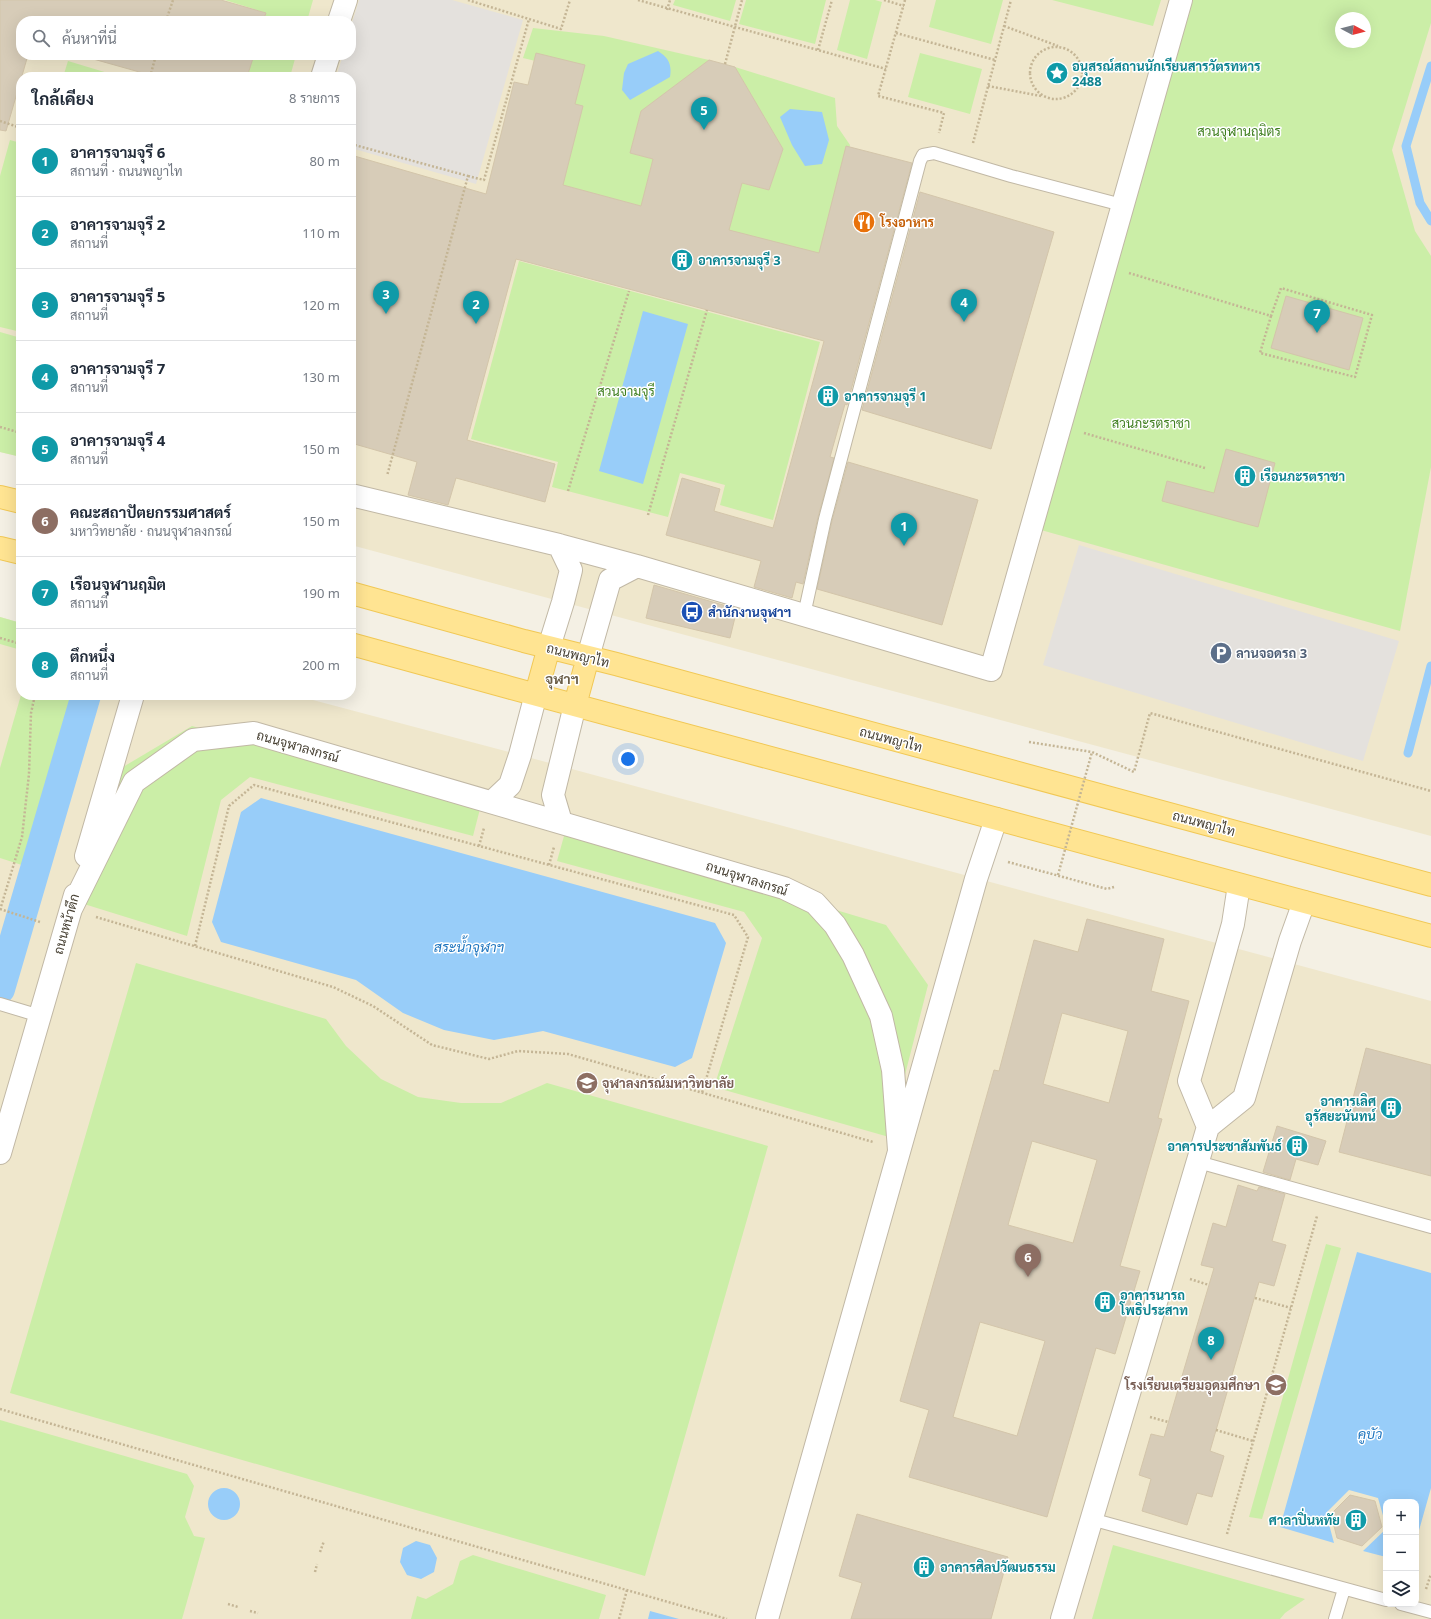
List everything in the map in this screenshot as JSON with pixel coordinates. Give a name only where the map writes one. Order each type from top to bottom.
[{"type":"main road","points":[[0,496],[16,501]]},
{"type":"main road","points":[[0,548],[16,552]]},
{"type":"main road","name":"ถนนพญาไท","points":[[356,594],[1431,885]]},
{"type":"main road","points":[[356,645],[1431,936]]},
{"type":"main road","points":[[536,694],[549,647]]},
{"type":"main road","points":[[575,705],[588,657]]},
{"type":"street","points":[[341,16],[346,0]]},
{"type":"street","points":[[356,496],[559,545],[637,566],[991,670],[1181,0]]},
{"type":"street","points":[[323,72],[327,60]]},
{"type":"street","points":[[549,647],[571,570],[559,545]]},
{"type":"street","points":[[588,657],[610,580],[637,566]]},
{"type":"street","points":[[492,802],[510,785],[536,694]]},
{"type":"street","name":"ถนนหน้าตึก","points":[[0,1153],[131,700]]},
{"type":"street","points":[[561,822],[553,795],[575,705]]},
{"type":"street","name":"ถนนจุฬาลงกรณ์","points":[[71,909],[134,782],[193,740],[254,733],[561,822],[784,888],[815,903],[835,925],[854,955],[881,1016],[894,1070],[899,1150]]},
{"type":"street","points":[[767,1619],[978,873],[996,819]]},
{"type":"street","points":[[1208,1127],[1189,1081],[1233,924],[1238,884]]},
{"type":"street","points":[[1062,1619],[1208,1127],[1244,1098],[1290,941],[1304,902]]},
{"type":"lane","points":[[804,615],[825,519],[923,155],[934,154],[1122,205]]},
{"type":"lane","points":[[4,1005],[40,1016]]},
{"type":"lane","points":[[1198,1162],[1323,1196],[1431,1228]]},
{"type":"lane","points":[[1091,1519],[1383,1599]]},
{"type":"lane","points":[[1335,1619],[1344,1589]]},
{"type":"lane","points":[[1412,1607],[1431,1612]]},
{"type":"path","points":[[167,16],[172,0]]},
{"type":"path","points":[[468,0],[561,29],[570,0]]},
{"type":"path","points":[[638,0],[886,69]]},
{"type":"path","points":[[667,9],[670,0]]},
{"type":"path","points":[[725,64],[742,0]]},
{"type":"path","points":[[818,50],[832,0]]},
{"type":"path","points":[[884,0],[904,6]]},
{"type":"path","points":[[905,0],[878,96],[944,113],[934,154]]},
{"type":"path","points":[[967,164],[1011,0]]},
{"type":"path","points":[[356,145],[484,180],[529,19]]},
{"type":"path","points":[[988,86],[1051,100],[1060,100],[1069,97],[1076,91],[1080,83],[1082,74],[1081,66],[1078,58],[1071,52],[1004,26]]},
{"type":"path","points":[[896,32],[995,60]]},
{"type":"path","points":[[1043,97],[1036,92],[1031,80],[1030,68],[1033,60],[1039,53],[1046,49],[1054,47],[1062,48]]},
{"type":"path","points":[[151,72],[155,60]]},
{"type":"path","points":[[0,121],[16,126]]},
{"type":"path","points":[[387,476],[468,176]]},
{"type":"path","points":[[1106,266],[1271,316]]},
{"type":"path","points":[[1281,288],[1372,315],[1355,377],[1260,353],[1271,316],[1281,288]]},
{"type":"path","points":[[568,491],[629,291]]},
{"type":"path","points":[[648,515],[707,310]]},
{"type":"path","points":[[0,427],[16,432]]},
{"type":"path","points":[[1060,427],[1205,468]]},
{"type":"path","points":[[0,638],[16,643]]},
{"type":"path","points":[[33,920],[0,909],[22,837],[29,774],[31,713],[34,700]]},
{"type":"path","points":[[1029,742],[1092,752],[1134,772],[1150,713],[1431,790]]},
{"type":"path","points":[[1058,875],[1092,752]]},
{"type":"path","points":[[195,946],[229,806],[254,784],[734,915],[748,937],[702,1093]]},
{"type":"path","points":[[1005,856],[1008,862],[1107,889],[1114,887]]},
{"type":"path","points":[[71,909],[333,988],[373,1006],[432,1045],[489,1059],[518,1051],[568,1054],[899,1150]]},
{"type":"path","points":[[1221,1555],[1323,1196]]},
{"type":"path","points":[[1254,1298],[1291,1308]]},
{"type":"path","points":[[0,1409],[727,1619]]},
{"type":"path","points":[[1216,1430],[1253,1442]]},
{"type":"path","points":[[320,1552],[324,1541]]},
{"type":"path","points":[[315,1572],[317,1564]]},
{"type":"path","points":[[619,1619],[627,1590]]},
{"type":"path","points":[[228,1604],[238,1607]]},
{"type":"path","points":[[250,1611],[258,1613]]},
{"type":"shaded area","points":[[0,0],[1431,0],[1431,836],[356,546],[356,72],[16,72],[16,456],[0,452]]},
{"type":"shaded area","points":[[359,0],[452,0],[523,20],[476,184],[356,149],[356,72],[338,72],[341,60],[356,60],[356,16],[354,16]]},
{"type":"shaded area","name":"ลานจอดรถ 3","points":[[1079,545],[1399,641],[1363,761],[1043,665]]},
{"type":"shaded area","name":"จุฬาลงกรณ์มหาวิทยาลัย","points":[[0,617],[16,622],[16,700],[313,700],[1431,1001],[1431,1619],[0,1619]]},
{"type":"green space","points":[[225,0],[313,0],[308,16],[265,16],[266,13]]},
{"type":"green space","points":[[675,0],[736,0],[730,21],[673,5]]},
{"type":"green space","points":[[746,0],[826,0],[815,44],[739,24]]},
{"type":"green space","points":[[850,0],[875,0],[882,2],[867,59],[837,50]]},
{"type":"green space","points":[[936,0],[1003,0],[991,44],[929,27]]},
{"type":"green space","points":[[1052,0],[1161,0],[1153,26]]},
{"type":"green space","points":[[1193,0],[1431,0],[1431,23],[1392,150],[1415,231],[1431,256],[1431,467],[1400,631],[1041,530]]},
{"type":"green space","points":[[533,28],[604,36],[709,60],[641,111],[630,153],[653,159],[641,206],[551,182],[573,70],[523,58]]},
{"type":"green space","points":[[920,53],[982,69],[970,114],[908,97]]},
{"type":"green space","points":[[252,60],[295,60],[291,72],[249,72]]},
{"type":"green space","points":[[68,61],[104,72],[65,72]]},
{"type":"green space","points":[[735,67],[835,98],[837,126],[850,145],[821,262],[725,234],[742,183],[769,190],[783,149]]},
{"type":"green space","points":[[10,140],[16,142],[16,331],[0,327],[0,176]]},
{"type":"green space","name":"สวนจามจุรี","points":[[519,261],[820,342],[773,520],[720,505],[725,485],[680,473],[668,517],[552,487],[558,462],[471,439]]},
{"type":"green space","points":[[0,332],[16,337],[16,456],[0,452]]},
{"type":"green space","points":[[0,617],[16,622],[16,649],[0,644]]},
{"type":"green space","points":[[20,700],[79,700],[28,867],[0,858],[0,768]]},
{"type":"green space","points":[[192,726],[481,805],[473,836],[250,777],[221,800],[187,936],[84,904],[123,767]]},
{"type":"green space","points":[[566,829],[886,925],[928,985],[889,1137],[714,1087],[762,938],[744,912],[557,861]]},
{"type":"green space","points":[[136,963],[326,1019],[346,1046],[381,1079],[418,1097],[461,1103],[501,1103],[547,1083],[768,1146],[645,1576],[10,1393]]},
{"type":"green space","points":[[1326,1244],[1341,1248],[1262,1519],[1249,1517]]},
{"type":"green space","points":[[0,1420],[187,1474],[194,1486],[185,1517],[194,1536],[205,1538],[182,1619],[0,1619]]},
{"type":"green space","points":[[1113,1545],[1305,1599],[1285,1613],[1280,1619],[1092,1619]]},
{"type":"green space","points":[[473,1555],[606,1595],[599,1619],[411,1619],[417,1596],[426,1599],[453,1584],[460,1561]]},
{"type":"water","points":[[658,51],[665,56],[669,62],[671,69],[670,77],[630,100],[622,90],[624,73],[628,64]]},
{"type":"water","points":[[790,109],[822,112],[829,140],[822,164],[805,166],[792,145],[780,117]]},
{"type":"water","points":[[643,311],[688,324],[643,484],[599,471]]},
{"type":"water","name":"สระน้ำจุฬาฯ","points":[[261,798],[715,923],[726,943],[692,1058],[675,1067],[543,1031],[494,1040],[444,1030],[403,1013],[356,980],[221,942],[212,922],[241,812]]},
{"type":"water","name":"คูบัว","points":[[1357,1252],[1431,1273],[1431,1488],[1419,1530],[1419,1499],[1383,1499],[1383,1516],[1378,1498],[1349,1490],[1326,1513],[1334,1543],[1280,1527]]},
{"type":"water","points":[[221,1488],[227,1488],[237,1495],[240,1504],[239,1510],[233,1517],[227,1520],[221,1520],[211,1513],[208,1507],[208,1501],[215,1491]]},
{"type":"water","points":[[1383,1532],[1383,1556],[1363,1551]]},
{"type":"water","points":[[416,1541],[430,1545],[437,1558],[434,1572],[421,1579],[407,1575],[400,1562],[403,1548]]},
{"type":"water","points":[[650,1611],[679,1619],[648,1619]]},
{"type":"building","points":[[0,0],[221,0],[266,13],[265,16],[16,16],[16,60],[27,60],[23,72],[16,72],[16,96],[6,131],[0,130]]},
{"type":"building","points":[[536,53],[585,65],[575,104],[583,106],[563,185],[641,206],[653,159],[630,153],[641,111],[709,60],[735,67],[783,149],[769,190],[742,183],[729,230],[819,253],[846,146],[912,163],[847,405],[845,404],[830,457],[834,458],[818,517],[803,584],[796,582],[792,598],[754,587],[761,561],[666,535],[682,478],[720,489],[714,511],[773,528],[824,341],[516,259],[467,440],[555,464],[545,502],[456,478],[448,505],[408,495],[417,462],[356,444],[356,156],[486,194],[514,82],[528,85]]},
{"type":"building","points":[[97,60],[252,60],[249,72],[139,72]]},
{"type":"building","points":[[920,192],[1054,232],[991,449],[862,410]]},
{"type":"building","points":[[1286,296],[1363,318],[1349,370],[1271,348]]},
{"type":"building","name":"เรือนภะรตราชา","points":[[1226,449],[1275,463],[1258,527],[1162,501],[1167,481],[1214,493]]},
{"type":"building","points":[[848,462],[978,500],[942,625],[817,589],[832,521]]},
{"type":"building","points":[[654,585],[737,609],[730,638],[646,618]]},
{"type":"building","points":[[1087,919],[1164,939],[1151,991],[1189,1001],[1158,1118],[1162,1119],[1120,1266],[1140,1271],[1115,1354],[1096,1348],[1047,1517],[909,1477],[929,1410],[900,1401],[994,1070],[999,1071],[1034,940],[1078,952]],"holes":[[[1062,1013],[1128,1031],[1109,1103],[1043,1084]],[[1032,1141],[1097,1160],[1073,1243],[1008,1225]],[[980,1322],[1045,1341],[1017,1436],[953,1417]]]},
{"type":"building","name":"อาคารเลิศ อุรัสยะนันทน์","points":[[1366,1048],[1431,1065],[1431,1176],[1339,1152]]},
{"type":"building","name":"อาคารประชาสัมพันธ์","points":[[1277,1126],[1326,1141],[1318,1165],[1296,1159],[1290,1180],[1263,1172]]},
{"type":"building","points":[[1238,1185],[1257,1191],[1259,1187],[1285,1194],[1272,1241],[1286,1245],[1274,1286],[1259,1282],[1210,1451],[1224,1456],[1212,1497],[1197,1493],[1187,1525],[1142,1511],[1151,1479],[1139,1475],[1151,1434],[1164,1437],[1214,1268],[1201,1265],[1213,1223],[1226,1227]]},
{"type":"building","name":"ศาลาปิ่นหทัย","points":[[1350,1495],[1375,1501],[1382,1527],[1362,1546],[1337,1538],[1331,1514]]},
{"type":"building","name":"อาคารศิลปวัฒนธรรม","points":[[857,1514],[1008,1557],[991,1619],[851,1619],[862,1583],[839,1576]]},
{"type":"waterway","points":[[1431,66],[1406,146],[1420,203],[1431,221]]},
{"type":"waterway","points":[[1408,753],[1431,666]]},
{"type":"waterway","points":[[0,989],[85,700]]},
{"type":"place","name":"อนุสรณ์สถานนักเรียนสารวัตรทหาร 2488","points":[[1057,73]]},
{"type":"place","name":"อาคารจามจุรี 4","points":[[704,130]]},
{"type":"place","name":"โรงอาหาร","points":[[864,222]]},
{"type":"place","name":"อาคารจามจุรี 3","points":[[682,260]]},
{"type":"place","name":"อาคารจามจุรี 5","points":[[386,314]]},
{"type":"place","name":"อาคารจามจุรี 7","points":[[964,322]]},
{"type":"place","name":"อาคารจามจุรี 2","points":[[476,324]]},
{"type":"place","name":"เรือนจุฬานฤมิต","points":[[1317,333]]},
{"type":"place","name":"อาคารจามจุรี 1","points":[[828,396]]},
{"type":"place","name":"เรือนภะรตราชา","points":[[1245,476]]},
{"type":"place","name":"อาคารจามจุรี 6","points":[[904,546]]},
{"type":"place","name":"สำนักงานจุฬาฯ","points":[[692,612]]},
{"type":"place","name":"ลานจอดรถ 3","points":[[1221,653]]},
{"type":"place","name":"จุฬาลงกรณ์มหาวิทยาลัย","points":[[587,1083]]},
{"type":"place","name":"อาคารเลิศ อุรัสยะนันทน์","points":[[1391,1108]]},
{"type":"place","name":"อาคารประชาสัมพันธ์","points":[[1297,1146]]},
{"type":"place","name":"คณะสถาปัตยกรรมศาสตร์","points":[[1028,1277]]},
{"type":"place","name":"อาคารนารถ โพธิประสาท","points":[[1105,1302]]},
{"type":"place","name":"ตึกหนึ่ง","points":[[1211,1360]]},
{"type":"place","name":"โรงเรียนเตรียมอุดมศึกษา","points":[[1276,1385]]},
{"type":"place","name":"ศาลาปิ่นหทัย","points":[[1356,1520]]},
{"type":"place","name":"อาคารศิลปวัฒนธรรม","points":[[924,1567]]},
{"type":"district","name":"จุฬาฯ","points":[[562,678]]},
{"type":"park label","name":"สวนจุฬานฤมิตร","points":[[1239,131]]},
{"type":"park label","name":"สวนภะรตราชา","points":[[1151,423]]}]
